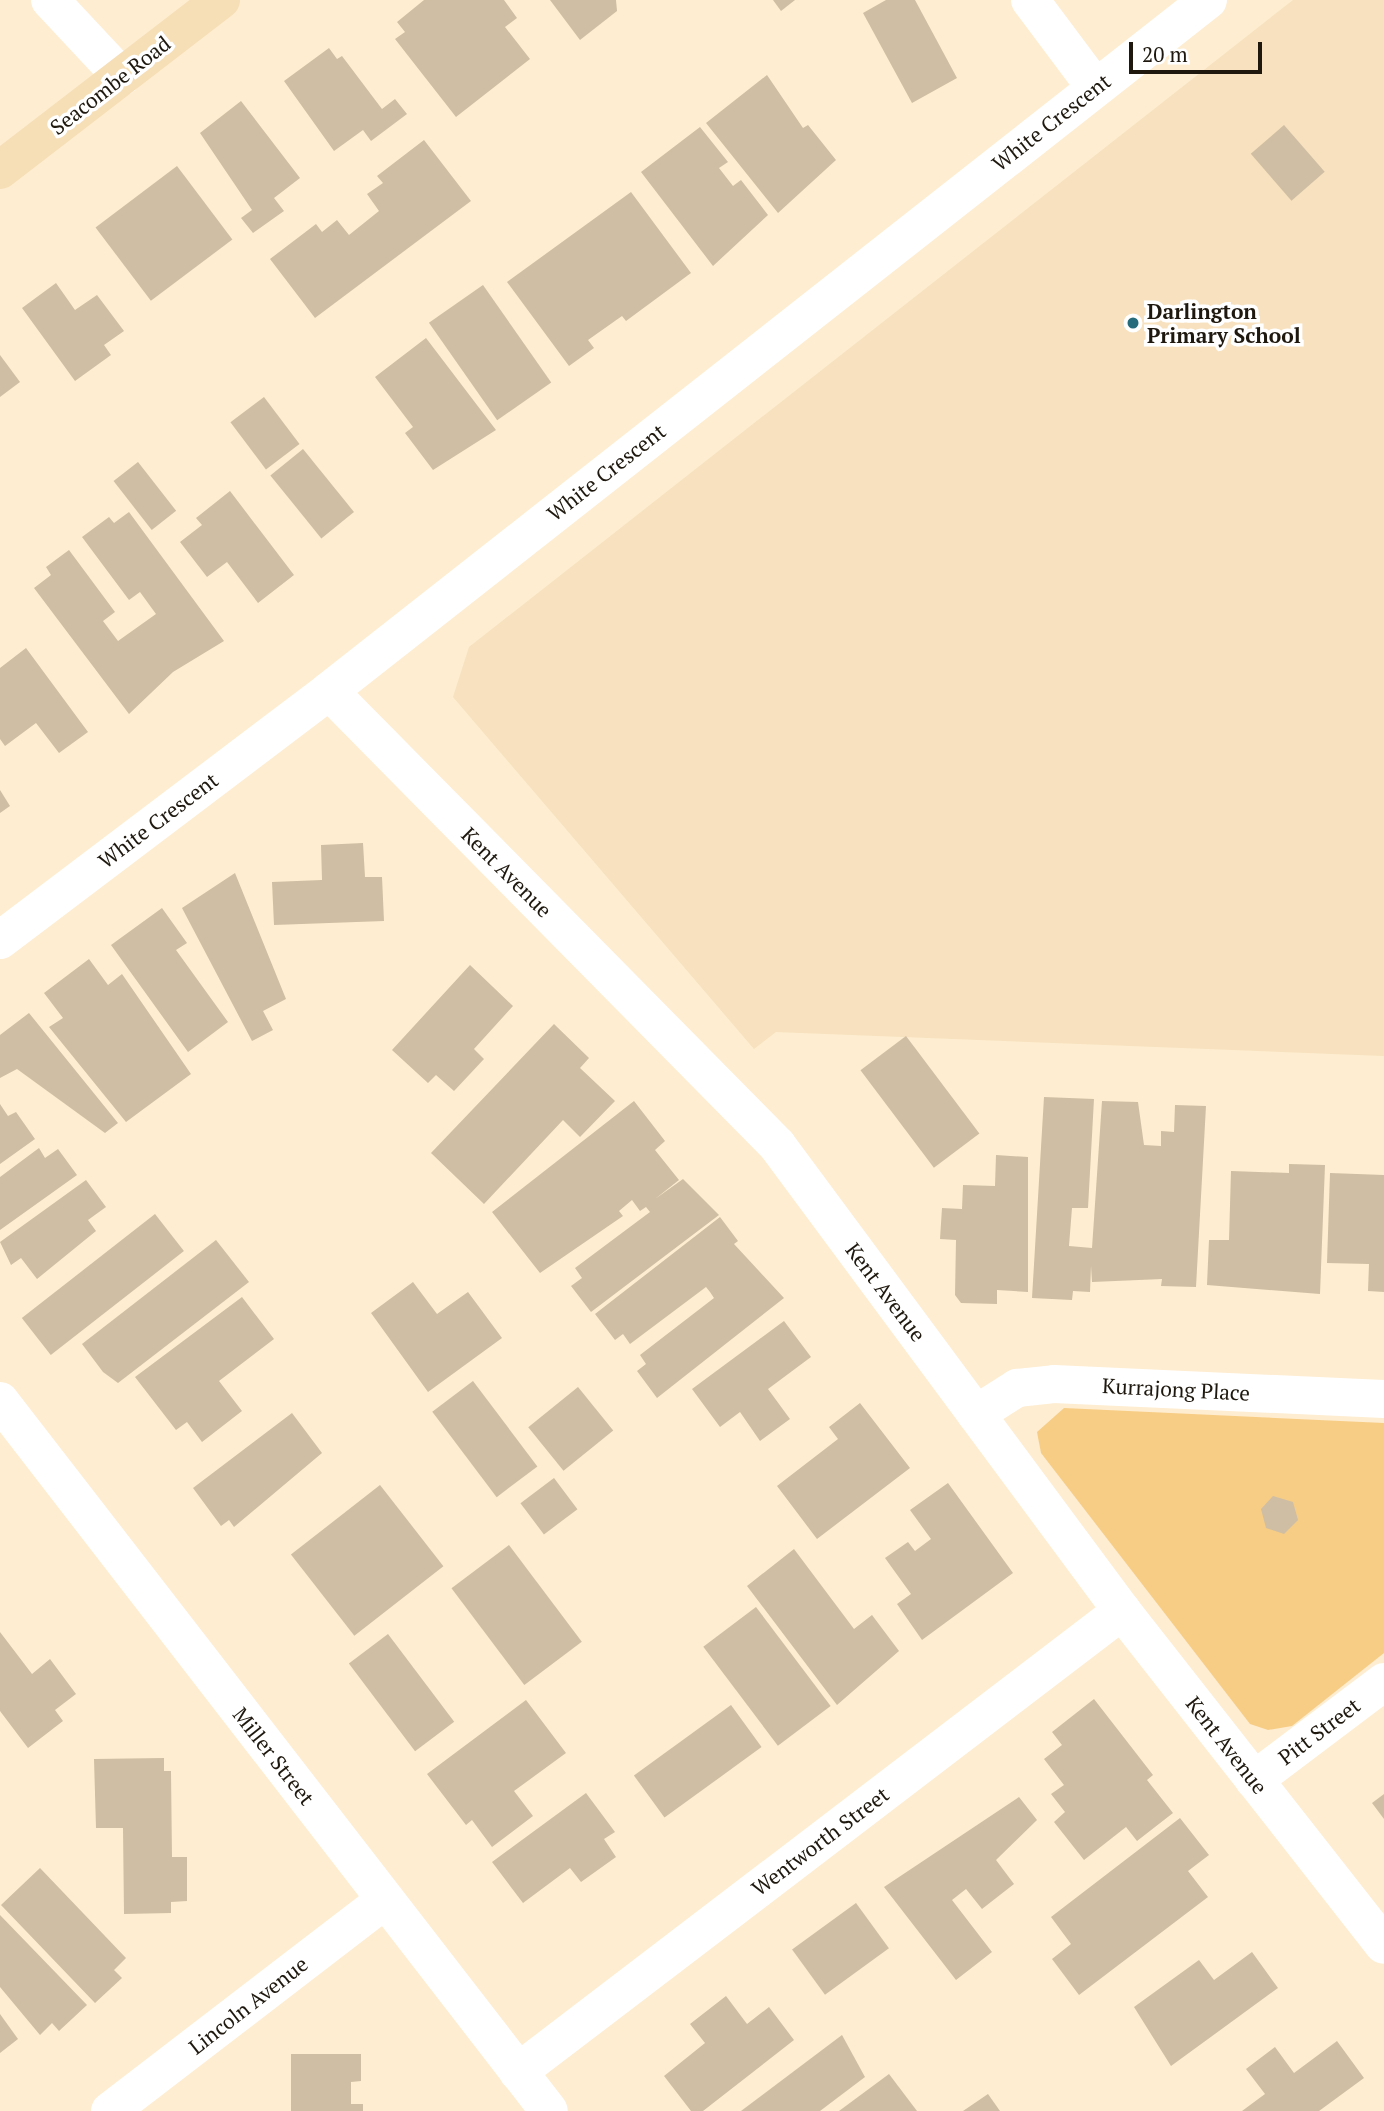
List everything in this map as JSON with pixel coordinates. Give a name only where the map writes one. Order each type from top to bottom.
[{"type":"main road","name":"Seacombe Road","points":[[0,170],[221,0]]},
{"type":"street","points":[[50,0],[122,76]]},
{"type":"street","points":[[1030,0],[1095,87]]},
{"type":"street","name":"White Crescent","points":[[0,940],[329,691],[1208,0]]},
{"type":"street","name":"Kent Avenue","points":[[329,691],[777,1145],[1122,1611],[1384,1945]]},
{"type":"street","name":"Kurrajong Place","points":[[976,1414],[1017,1388],[1054,1384],[1384,1399]]},
{"type":"street","name":"Miller Street","points":[[0,1401],[549,2111]]},
{"type":"street","name":"Wentworth Street","points":[[519,2072],[1122,1611]]},
{"type":"street","name":"Pitt Street","points":[[1254,1780],[1384,1682]]},
{"type":"street","name":"Lincoln Avenue","points":[[110,2111],[386,1899]]},
{"type":"shaded area","name":"Darlington Primary School","points":[[1293,0],[1384,0],[1384,1056],[776,1032],[754,1049],[453,697],[469,647]]},
{"type":"shaded area","points":[[1064,1408],[1384,1423],[1384,1653],[1292,1726],[1268,1730],[1250,1724],[1041,1453],[1037,1432]]},
{"type":"building","points":[[424,0],[504,0],[517,18],[505,27],[530,59],[456,117],[395,39],[405,32],[397,22]]},
{"type":"building","points":[[550,0],[616,0],[617,11],[580,40]]},
{"type":"building","points":[[773,0],[795,0],[781,11]]},
{"type":"building","points":[[886,0],[915,0],[957,78],[912,103],[863,13]]},
{"type":"building","points":[[329,48],[337,59],[342,56],[382,109],[395,99],[407,114],[371,141],[363,130],[334,151],[284,81]]},
{"type":"building","points":[[767,75],[803,128],[808,125],[836,160],[778,213],[706,123]]},
{"type":"building","points":[[241,101],[300,178],[274,198],[284,211],[253,233],[241,218],[252,210],[200,133]]},
{"type":"building","points":[[1284,125],[1325,172],[1291,201],[1251,154]]},
{"type":"building","points":[[700,127],[728,162],[719,168],[733,186],[741,180],[768,215],[713,266],[641,172]]},
{"type":"building","points":[[424,140],[471,201],[315,318],[270,259],[316,224],[322,232],[337,220],[349,235],[379,211],[367,194],[383,183],[377,176]]},
{"type":"building","points":[[177,166],[232,239],[151,301],[96,227]]},
{"type":"building","points":[[631,192],[691,273],[626,321],[622,316],[588,340],[594,348],[569,366],[507,282]]},
{"type":"building","points":[[56,283],[75,310],[97,295],[124,331],[104,345],[111,355],[75,381],[22,308]]},
{"type":"building","points":[[483,285],[551,382],[497,420],[429,323]]},
{"type":"building","points":[[426,338],[496,430],[433,470],[405,433],[413,427],[375,377]]},
{"type":"building","points":[[0,355],[20,382],[0,397]]},
{"type":"building","points":[[264,397],[300,444],[266,469],[230,422]]},
{"type":"building","points":[[303,449],[354,512],[321,538],[270,475]]},
{"type":"building","points":[[138,462],[176,511],[152,530],[114,481]]},
{"type":"building","points":[[230,491],[294,575],[258,603],[227,562],[207,577],[180,542],[202,525],[196,518]]},
{"type":"building","points":[[129,512],[224,641],[173,672],[129,714],[34,588],[51,575],[46,567],[69,550],[115,612],[103,621],[118,641],[156,614],[140,592],[129,600],[82,537],[109,517],[114,523]]},
{"type":"building","points":[[26,648],[88,732],[59,753],[36,723],[5,746],[0,739],[0,668]]},
{"type":"building","points":[[0,790],[10,806],[0,813]]},
{"type":"building","points":[[363,843],[365,877],[382,877],[384,921],[274,925],[272,882],[322,880],[321,845]]},
{"type":"building","points":[[235,873],[286,999],[263,1011],[273,1030],[252,1041],[182,908]]},
{"type":"building","points":[[162,908],[187,943],[176,950],[228,1022],[188,1052],[111,945]]},
{"type":"building","points":[[89,959],[108,985],[122,974],[191,1074],[126,1122],[49,1027],[63,1018],[44,993]]},
{"type":"building","points":[[470,965],[513,1006],[474,1049],[484,1059],[454,1091],[436,1075],[428,1083],[392,1050]]},
{"type":"building","points":[[29,1013],[118,1123],[105,1133],[17,1069],[0,1078],[0,1035]]},
{"type":"building","points":[[554,1024],[589,1058],[580,1068],[615,1101],[580,1137],[563,1120],[484,1204],[431,1153]]},
{"type":"building","points":[[906,1036],[979,1133],[934,1168],[860,1070]]},
{"type":"building","points":[[1044,1097],[1094,1099],[1088,1208],[1072,1208],[1069,1246],[1092,1248],[1102,1101],[1138,1102],[1144,1145],[1161,1146],[1161,1131],[1174,1132],[1175,1105],[1206,1106],[1196,1287],[1161,1286],[1162,1279],[1092,1282],[1091,1266],[1090,1292],[1073,1291],[1072,1300],[1032,1298]]},
{"type":"building","points":[[634,1101],[665,1141],[655,1150],[679,1180],[655,1199],[683,1179],[719,1215],[591,1312],[571,1286],[582,1278],[575,1268],[650,1212],[646,1207],[640,1211],[632,1200],[619,1211],[623,1216],[540,1273],[492,1212]]},
{"type":"building","points":[[0,1104],[8,1116],[16,1112],[35,1139],[0,1164]]},
{"type":"building","points":[[39,1148],[45,1158],[58,1149],[77,1175],[0,1230],[0,1177]]},
{"type":"building","points":[[996,1155],[1028,1157],[1028,1292],[997,1290],[997,1304],[961,1303],[955,1295],[956,1240],[940,1239],[942,1208],[962,1209],[963,1185],[995,1186]]},
{"type":"building","points":[[1289,1164],[1325,1165],[1320,1294],[1207,1285],[1209,1240],[1229,1240],[1231,1171],[1289,1173]]},
{"type":"building","points":[[1330,1173],[1384,1175],[1384,1292],[1368,1291],[1369,1264],[1327,1263]]},
{"type":"building","points":[[86,1180],[106,1207],[88,1220],[96,1231],[37,1279],[21,1258],[11,1265],[0,1242]]},
{"type":"building","points":[[155,1214],[184,1251],[51,1355],[22,1318]]},
{"type":"building","points":[[720,1217],[738,1241],[734,1244],[784,1298],[657,1398],[637,1371],[646,1364],[640,1355],[714,1298],[710,1292],[706,1287],[630,1344],[623,1334],[615,1340],[595,1314]]},
{"type":"building","points":[[216,1240],[249,1282],[118,1383],[103,1372],[82,1344]]},
{"type":"building","points":[[413,1282],[437,1314],[468,1292],[502,1338],[428,1392],[371,1313]]},
{"type":"building","points":[[242,1297],[274,1339],[219,1381],[242,1411],[202,1442],[187,1422],[176,1430],[135,1377]]},
{"type":"building","points":[[784,1321],[811,1357],[768,1389],[790,1419],[760,1441],[740,1412],[720,1427],[692,1389]]},
{"type":"building","points":[[473,1381],[537,1466],[497,1497],[432,1412]]},
{"type":"building","points":[[578,1387],[613,1431],[564,1471],[528,1427]]},
{"type":"building","points":[[860,1403],[910,1468],[817,1539],[777,1486],[838,1439],[829,1427]]},
{"type":"building","points":[[292,1413],[322,1453],[234,1527],[229,1520],[221,1526],[193,1488]]},
{"type":"building","points":[[554,1478],[577,1509],[544,1534],[520,1503]]},
{"type":"building","points":[[948,1483],[1013,1573],[922,1640],[897,1604],[911,1594],[885,1558],[908,1542],[915,1551],[931,1539],[910,1510]]},
{"type":"building","points":[[380,1485],[443,1566],[354,1636],[291,1555]]},
{"type":"building","points":[[1273,1496],[1293,1502],[1298,1520],[1284,1534],[1266,1528],[1261,1509]]},
{"type":"building","points":[[509,1545],[582,1642],[524,1685],[451,1588]]},
{"type":"building","points":[[794,1549],[854,1629],[872,1615],[899,1651],[837,1705],[747,1586]]},
{"type":"building","points":[[756,1607],[831,1706],[778,1746],[703,1647]]},
{"type":"building","points":[[0,1632],[32,1674],[50,1659],[76,1694],[55,1710],[63,1721],[28,1748],[0,1711]]},
{"type":"building","points":[[388,1634],[454,1722],[415,1751],[349,1663]]},
{"type":"building","points":[[1094,1699],[1153,1775],[1147,1780],[1173,1813],[1137,1841],[1126,1827],[1084,1860],[1054,1822],[1065,1812],[1051,1794],[1064,1785],[1044,1759],[1062,1745],[1052,1732]]},
{"type":"building","points":[[526,1700],[566,1753],[514,1791],[533,1816],[492,1847],[472,1820],[466,1825],[427,1774]]},
{"type":"building","points":[[731,1705],[762,1747],[664,1818],[634,1776]]},
{"type":"building","points":[[164,1758],[164,1771],[171,1771],[172,1857],[187,1857],[187,1901],[171,1902],[171,1913],[124,1914],[123,1828],[96,1828],[94,1759]]},
{"type":"building","points":[[586,1793],[615,1832],[604,1839],[616,1857],[581,1882],[570,1868],[523,1903],[492,1862]]},
{"type":"building","points":[[1384,1794],[1384,1819],[1372,1803]]},
{"type":"building","points":[[1019,1797],[1037,1820],[996,1860],[1014,1884],[982,1909],[966,1889],[952,1900],[992,1952],[956,1980],[884,1887]]},
{"type":"building","points":[[1180,1818],[1209,1855],[1188,1871],[1208,1897],[1079,1995],[1052,1959],[1071,1944],[1051,1917]]},
{"type":"building","points":[[40,1868],[126,1958],[114,1970],[122,1978],[95,2003],[1,1905]]},
{"type":"building","points":[[856,1903],[889,1948],[825,1995],[792,1949]]},
{"type":"building","points":[[0,1915],[87,2005],[59,2031],[52,2023],[40,2035],[0,1987]]},
{"type":"building","points":[[1252,1952],[1278,1988],[1171,2066],[1134,2007],[1199,1960],[1214,1980]]},
{"type":"building","points":[[726,1996],[747,2024],[769,2007],[794,2040],[703,2111],[691,2111],[664,2076],[705,2043],[690,2024]]},
{"type":"building","points":[[0,2014],[18,2039],[0,2053]]},
{"type":"building","points":[[842,2035],[865,2077],[820,2111],[741,2111]]},
{"type":"building","points":[[1337,2041],[1364,2078],[1319,2111],[1242,2111],[1265,2094],[1246,2069],[1275,2047],[1294,2073]]},
{"type":"building","points":[[291,2054],[361,2054],[361,2081],[351,2082],[351,2104],[363,2104],[363,2111],[291,2111]]},
{"type":"building","points":[[889,2074],[917,2111],[839,2111]]},
{"type":"building","points":[[988,2094],[1000,2111],[963,2111]]},
{"type":"place","name":"Darlington Primary School","points":[[1133,323]]}]
